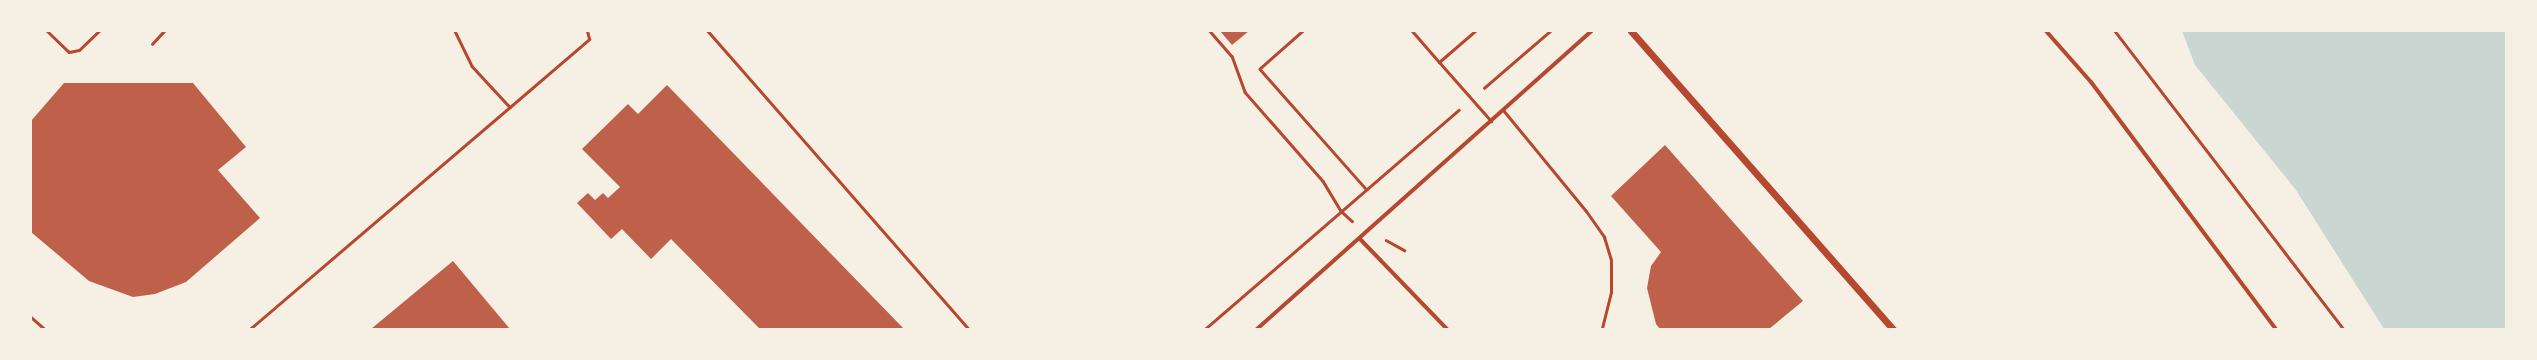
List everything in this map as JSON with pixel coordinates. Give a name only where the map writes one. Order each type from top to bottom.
[{"type":"street","points":[[1257,329],[1360,239],[1591,31]]},
{"type":"street","points":[[1631,31],[1893,329]]},
{"type":"street","points":[[2046,31],[2092,82],[2276,329]]},
{"type":"street","points":[[1360,239],[1447,329]]},
{"type":"lane","points":[[48,31],[69,52],[79,50],[99,31]]},
{"type":"lane","points":[[1412,31],[1491,120]]},
{"type":"lane","points":[[1439,62],[1475,31]]},
{"type":"lane","points":[[1503,110],[1586,211],[1604,237],[1611,260],[1611,292],[1602,329]]},
{"type":"path","points":[[152,44],[164,31]]},
{"type":"path","points":[[455,31],[472,66],[510,106]]},
{"type":"path","points":[[250,329],[589,38],[587,31]]},
{"type":"path","points":[[708,31],[969,329]]},
{"type":"path","points":[[1210,31],[1232,56],[1246,92],[1323,181],[1341,211],[1349,220],[1404,250]]},
{"type":"path","points":[[1303,31],[1260,69],[1366,189]]},
{"type":"path","points":[[1205,329],[1550,31]]},
{"type":"path","points":[[2115,31],[2344,329]]},
{"type":"path","points":[[31,317],[45,329]]},
{"type":"shaded area","points":[[2182,31],[2506,31],[2506,329],[2384,329],[2296,190],[2195,65]]},
{"type":"building","points":[[1220,31],[1249,31],[1232,45]]},
{"type":"building","points":[[64,83],[193,83],[246,147],[218,170],[260,218],[186,282],[155,294],[133,297],[89,281],[31,232],[31,121]]},
{"type":"building","points":[[667,85],[904,329],[760,329],[671,239],[651,259],[622,229],[611,239],[577,203],[588,193],[595,200],[603,193],[608,198],[620,187],[582,149],[628,104],[638,114]]},
{"type":"building","points":[[1665,145],[1803,301],[1769,329],[1660,329],[1656,324],[1647,288],[1651,266],[1661,252],[1611,196]]},
{"type":"building","points":[[453,261],[510,329],[371,329]]}]
